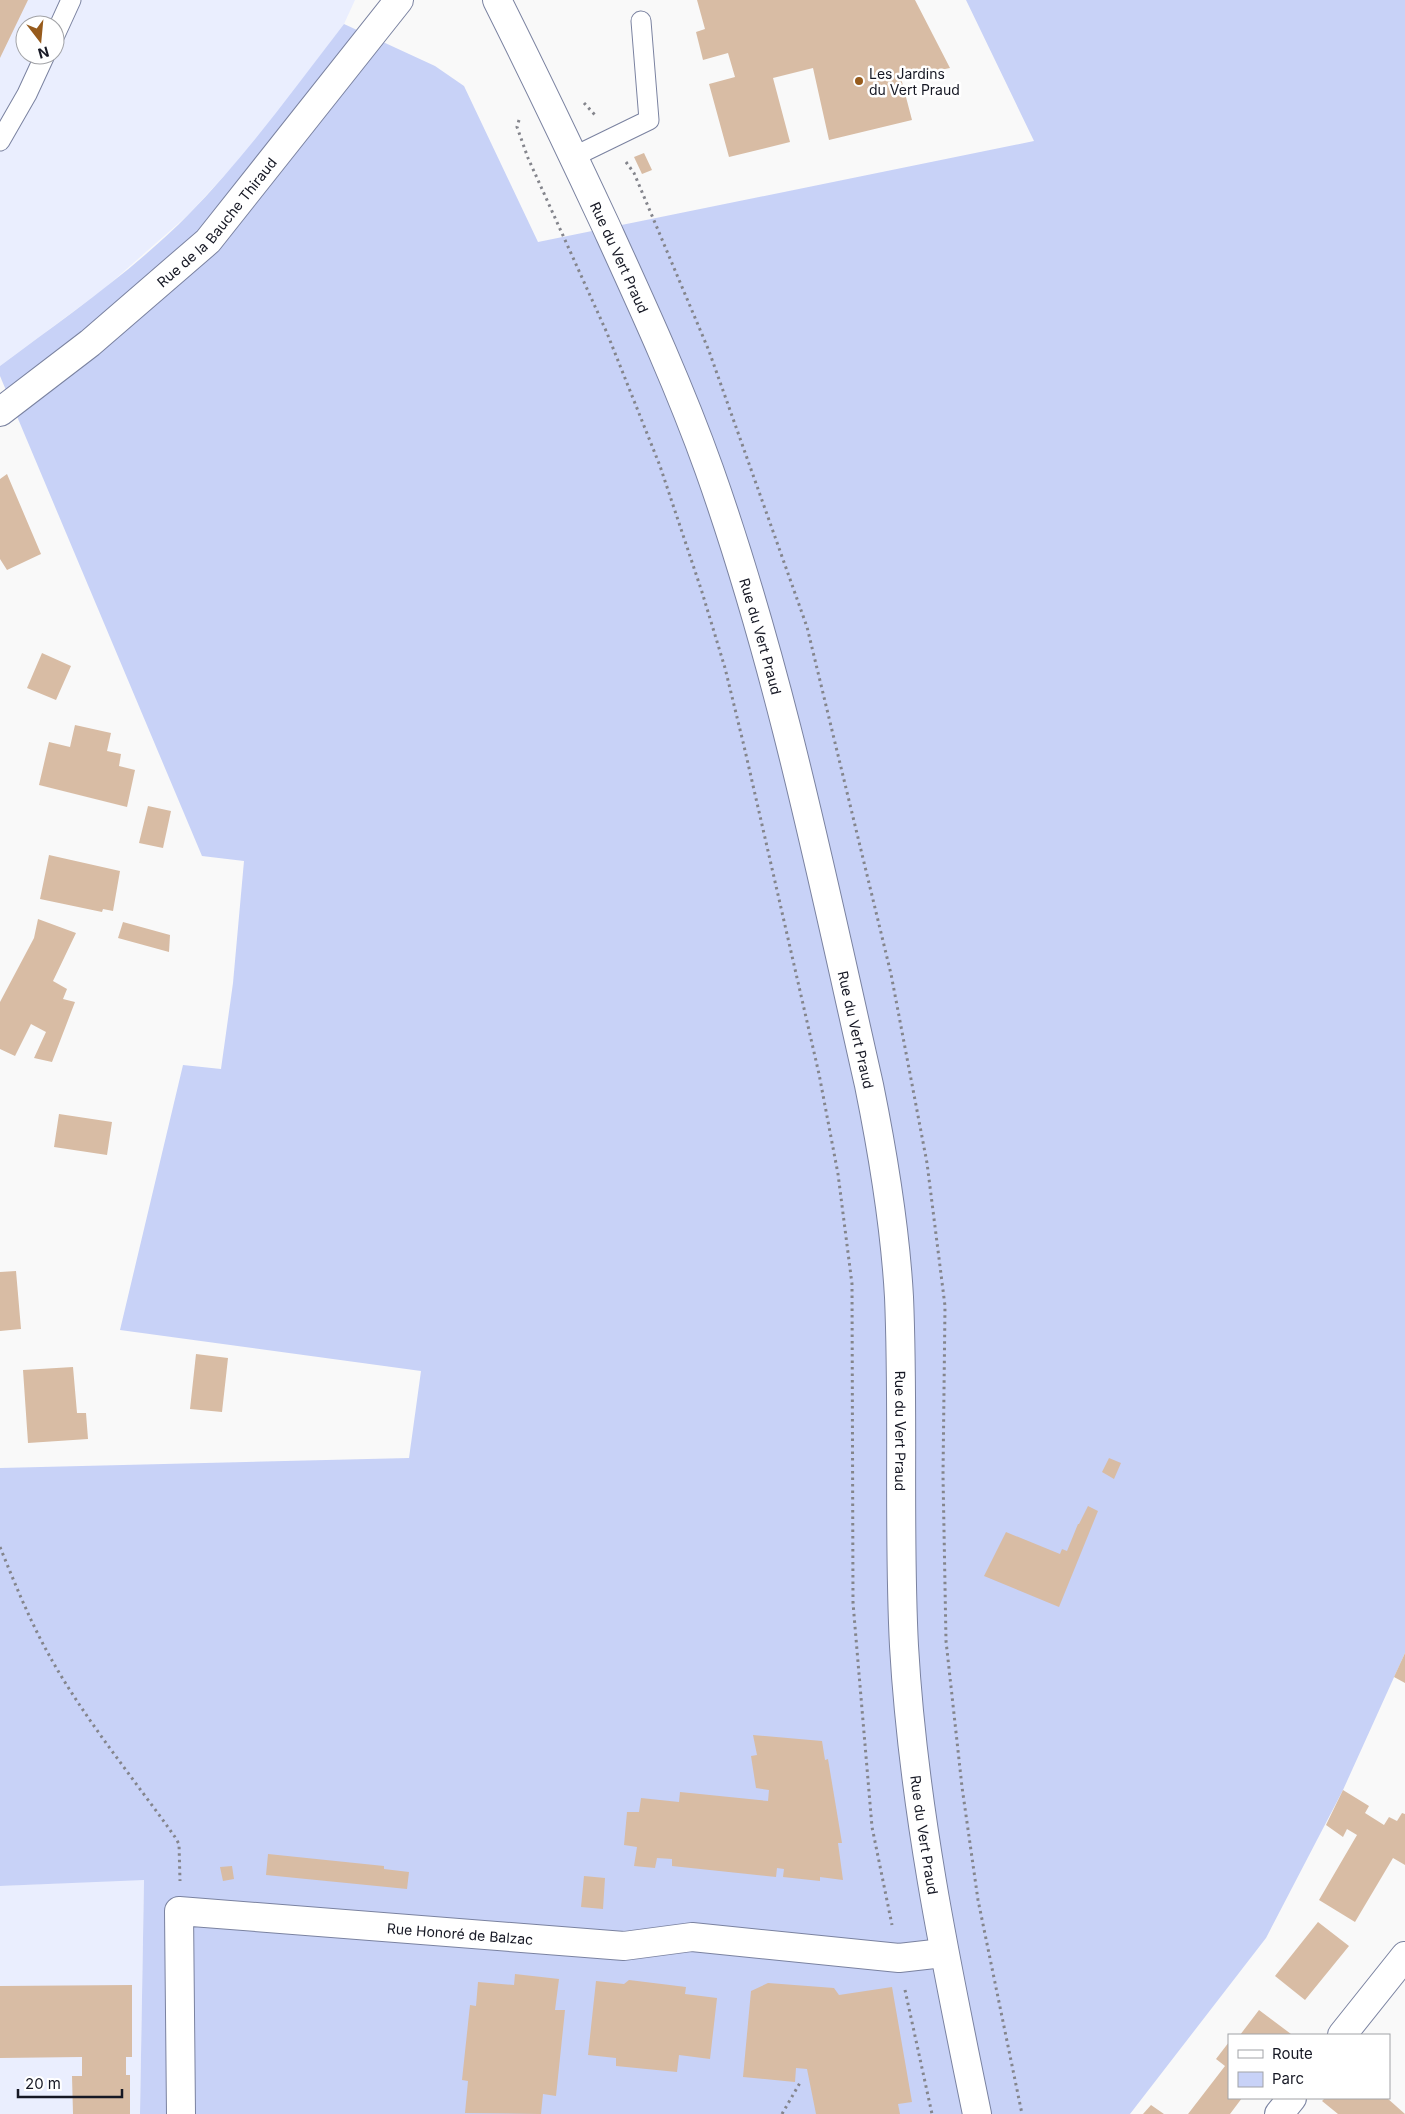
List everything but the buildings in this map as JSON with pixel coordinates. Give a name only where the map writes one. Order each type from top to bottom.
[{"type":"street","name":"Rue de la Bauche Thiraud","points":[[0,412],[90,343],[208,241],[399,0]]},
{"type":"street","name":"Rue du Vert Praud","points":[[497,0],[638,295],[689,412],[754,606],[805,804],[869,1085],[881,1146],[898,1294],[904,1645],[913,1757],[943,1953],[977,2114]]},
{"type":"street","name":"Rue Honoré de Balzac","points":[[179,1911],[624,1946],[692,1937],[898,1958],[943,1953]]},
{"type":"street","points":[[179,1911],[181,2114]]},
{"type":"street","points":[[1343,2034],[1405,1956]]},
{"type":"street","points":[[1279,2114],[1291,2099]]},
{"type":"lane","points":[[64,15],[71,0]]},
{"type":"lane","points":[[573,157],[649,120],[641,21]]},
{"type":"lane","points":[[0,141],[27,94],[40,65]]},
{"type":"path","points":[[519,118],[517,127],[528,158],[634,398],[660,466],[702,592],[744,746],[821,1083],[838,1174],[852,1284],[853,1603],[872,1827],[932,2114]]},
{"type":"path","points":[[0,1548],[19,1595],[50,1656],[89,1716],[179,1844],[179,1911]]},
{"type":"path","points":[[782,2114],[801,2081]]},
{"type":"shaded area","points":[[0,0],[355,0],[344,24],[256,141],[188,215],[105,288],[0,366]]},
{"type":"shaded area","points":[[144,1879],[140,2114],[0,2114],[0,1886]]},
{"type":"green space","points":[[966,0],[1405,0],[1405,1653],[1343,1790],[1266,1938],[1130,2114],[140,2114],[144,1880],[0,1886],[0,1468],[409,1458],[421,1371],[120,1330],[183,1065],[221,1069],[233,983],[244,861],[202,856],[0,376],[0,366],[121,275],[189,214],[250,146],[344,24],[435,66],[464,86],[538,242],[1034,141]]},
{"type":"place","name":"Les Jardins du Vert Praud","points":[[859,81]]}]
